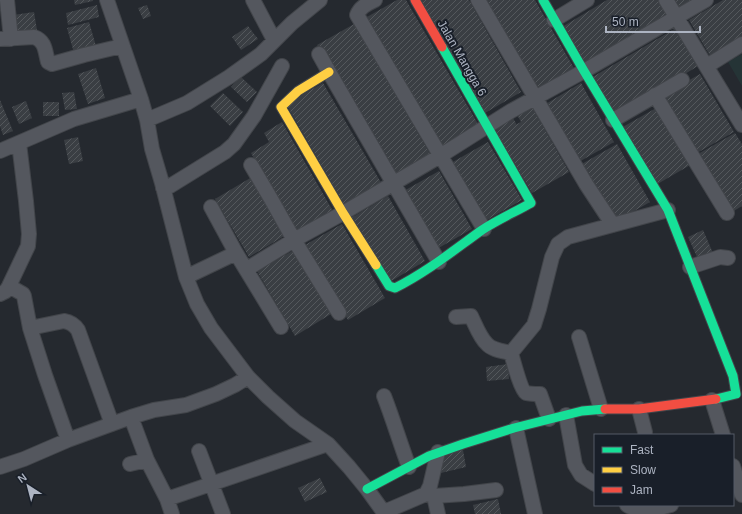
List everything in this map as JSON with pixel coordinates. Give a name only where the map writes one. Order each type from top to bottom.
[{"type":"street","points":[[7,0],[5,39],[34,37],[39,39],[43,43],[48,62],[52,64],[122,46]]},
{"type":"street","points":[[107,0],[147,120],[152,149],[186,277],[197,304],[212,328],[248,377],[295,421],[328,444],[367,489],[384,513],[430,495],[464,494],[496,490]]},
{"type":"street","points":[[253,0],[274,40]]},
{"type":"street","points":[[147,120],[187,103],[229,77],[261,54],[292,23],[320,0]]},
{"type":"street","points":[[329,72],[298,91],[281,107],[343,213],[386,282],[389,286],[395,288],[439,262],[484,229],[357,15],[359,10],[375,0]]},
{"type":"street","name":"Jalan Mangga 6","points":[[415,0],[531,203],[484,229]]},
{"type":"street","points":[[478,0],[586,184],[613,225]]},
{"type":"street","points":[[367,489],[438,452],[468,441],[549,419],[582,411],[601,409],[639,409],[712,400],[739,393],[668,210],[613,120],[543,0]]},
{"type":"street","points":[[554,20],[587,0]]},
{"type":"street","points":[[666,0],[742,125]]},
{"type":"street","points":[[247,269],[294,240],[440,156],[511,111],[584,71],[706,0]]},
{"type":"street","points":[[707,66],[742,44]]},
{"type":"street","points":[[319,54],[439,262]]},
{"type":"street","points":[[163,188],[170,186],[214,160],[234,144],[254,116],[282,66]]},
{"type":"street","points":[[613,120],[682,80]]},
{"type":"street","points":[[655,95],[727,213]]},
{"type":"street","points":[[0,151],[74,119],[141,99]]},
{"type":"street","points":[[19,143],[26,201],[28,246],[5,290],[23,294],[24,296],[30,328],[68,440]]},
{"type":"street","points":[[251,165],[294,240],[339,312]]},
{"type":"street","points":[[211,207],[236,253],[281,326]]},
{"type":"street","points":[[511,353],[534,325],[552,257],[558,244],[568,237],[668,210]]},
{"type":"street","points":[[186,277],[236,253]]},
{"type":"street","points":[[690,267],[720,257],[728,258]]},
{"type":"street","points":[[456,317],[471,316],[483,340],[487,344],[494,348],[511,353]]},
{"type":"street","points":[[30,328],[64,321],[75,325],[112,424]]},
{"type":"street","points":[[579,337],[601,409]]},
{"type":"street","points":[[511,353],[519,379],[525,392],[540,394],[549,419]]},
{"type":"street","points":[[0,467],[131,417],[154,410],[186,405],[216,394],[248,377]]},
{"type":"street","points":[[384,396],[410,467]]},
{"type":"street","points":[[712,400],[723,434]]},
{"type":"street","points":[[639,409],[645,432]]},
{"type":"street","points":[[566,415],[575,466],[581,475],[594,483]]},
{"type":"street","points":[[131,417],[147,460],[167,499],[172,514]]},
{"type":"street","points":[[516,428],[535,514]]},
{"type":"street","points":[[167,499],[328,444]]},
{"type":"street","points":[[200,451],[223,514]]},
{"type":"street","points":[[438,452],[430,486],[430,495],[438,514]]},
{"type":"street","points":[[130,464],[147,460]]},
{"type":"street","points":[[737,469],[742,495]]},
{"type":"street","points":[[628,509],[649,511],[667,506]]},
{"type":"shaded area","points":[[742,54],[742,86],[728,62]]},
{"type":"building","points":[[74,0],[93,0],[93,1],[75,5]]},
{"type":"building","points":[[397,0],[406,0],[481,129],[444,150],[367,17]]},
{"type":"building","points":[[419,0],[469,0],[521,92],[485,113]]},
{"type":"building","points":[[485,0],[535,0],[575,70],[538,91]]},
{"type":"building","points":[[607,0],[660,0],[669,14],[585,65],[562,27]]},
{"type":"building","points":[[675,0],[692,0],[680,8]]},
{"type":"building","points":[[723,0],[742,0],[742,40],[712,59],[689,20]]},
{"type":"building","points":[[97,5],[99,17],[68,25],[66,13]]},
{"type":"building","points":[[147,5],[151,16],[143,19],[138,8]]},
{"type":"building","points":[[34,12],[37,30],[15,32],[13,15]]},
{"type":"building","points":[[89,22],[96,46],[74,53],[67,28]]},
{"type":"building","points":[[354,24],[432,157],[395,179],[317,45]]},
{"type":"building","points":[[248,26],[258,39],[241,50],[232,37]]},
{"type":"building","points":[[676,28],[698,66],[614,117],[591,78]]},
{"type":"building","points":[[96,68],[105,98],[88,104],[78,74]]},
{"type":"building","points":[[700,74],[734,132],[697,153],[663,95]]},
{"type":"building","points":[[241,77],[257,92],[247,102],[231,87]]},
{"type":"building","points":[[323,83],[383,186],[346,208],[286,104]]},
{"type":"building","points":[[581,83],[614,142],[577,163],[544,105]]},
{"type":"building","points":[[74,92],[77,109],[65,110],[62,93]]},
{"type":"building","points":[[223,93],[243,112],[230,126],[210,106]]},
{"type":"building","points":[[0,100],[13,131],[3,135],[0,126]]},
{"type":"building","points":[[533,100],[539,111],[536,114],[569,172],[532,193],[491,124],[510,113],[517,125],[521,122],[515,111]]},
{"type":"building","points":[[26,101],[32,118],[19,124],[12,107]]},
{"type":"building","points":[[43,102],[59,102],[59,116],[43,116]]},
{"type":"building","points":[[658,107],[692,164],[654,186],[621,128]]},
{"type":"building","points":[[282,122],[334,213],[297,234],[251,153],[269,142],[264,133]]},
{"type":"building","points":[[735,133],[742,144],[742,206],[732,212],[698,154]]},
{"type":"building","points":[[78,137],[83,161],[69,164],[64,140]]},
{"type":"building","points":[[488,142],[522,200],[485,221],[451,163]]},
{"type":"building","points":[[617,144],[650,202],[613,223],[580,165]]},
{"type":"building","points":[[439,171],[472,229],[435,250],[402,192]]},
{"type":"building","points":[[252,177],[286,235],[249,257],[215,199]]},
{"type":"building","points":[[388,196],[425,261],[388,283],[351,218]]},
{"type":"building","points":[[342,224],[385,298],[348,320],[305,245]]},
{"type":"building","points":[[703,230],[713,253],[698,259],[688,237]]},
{"type":"building","points":[[294,250],[331,314],[295,336],[257,271]]},
{"type":"building","points":[[508,364],[509,379],[487,381],[486,367]]},
{"type":"building","points":[[463,450],[466,467],[441,473],[437,456]]},
{"type":"building","points":[[320,478],[327,492],[305,502],[298,488]]},
{"type":"building","points":[[498,499],[501,514],[475,514],[473,505]]},
{"type":"traffic: fast","points":[[543,0],[668,210],[733,376],[736,394],[716,399]]},
{"type":"traffic: fast","points":[[376,265],[389,286],[395,288],[429,268],[488,226],[531,203],[442,47]]},
{"type":"traffic: fast","points":[[367,489],[429,456],[463,444],[514,428],[582,411],[605,409]]},
{"type":"traffic: slow","points":[[329,72],[298,91],[281,107],[343,213],[376,265]]},
{"type":"traffic: jam","points":[[415,0],[442,47]]},
{"type":"traffic: jam","points":[[605,409],[639,409],[716,399]]}]
